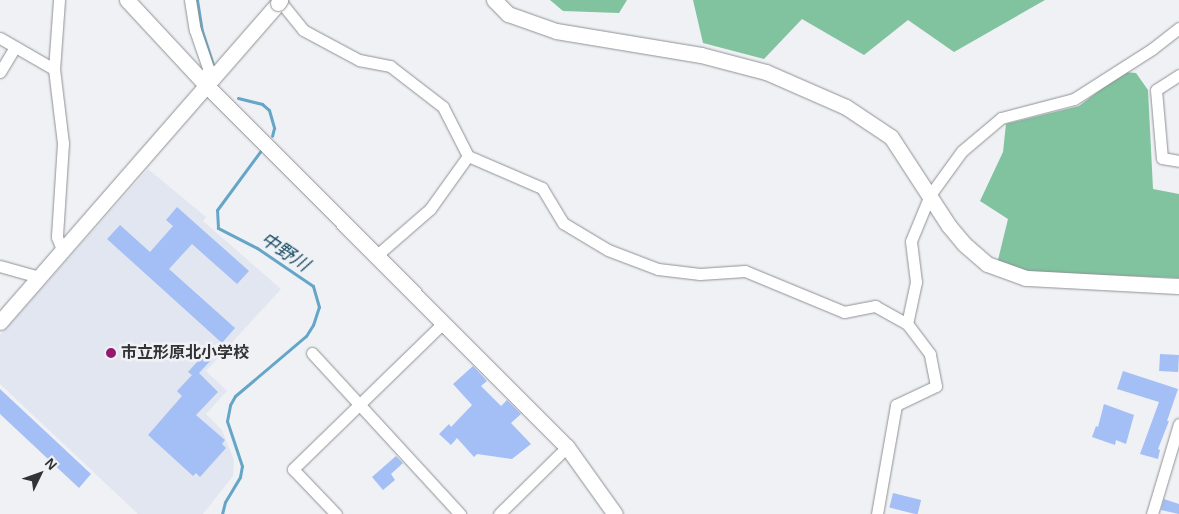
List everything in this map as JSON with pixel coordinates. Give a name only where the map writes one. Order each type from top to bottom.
[{"type":"street","points":[[59,0],[54,68],[63,143],[57,236],[63,252]]},
{"type":"street","points":[[127,0],[207,86],[567,447],[615,514]]},
{"type":"street","points":[[191,0],[195,30],[208,68],[207,86]]},
{"type":"street","points":[[494,0],[508,14],[556,31],[701,55],[766,72],[846,107],[891,137],[964,244],[987,264],[1026,278],[1179,286]]},
{"type":"street","points":[[0,322],[63,252],[279,1],[303,30],[359,60],[390,66],[443,108],[468,156],[542,188],[564,223],[608,250],[658,269],[700,274],[745,271],[844,312],[875,306],[907,324],[930,354],[936,386],[896,405],[877,514]]},
{"type":"street","points":[[907,324],[916,282],[911,241],[930,195],[962,151],[1001,118],[1074,100],[1152,49],[1179,28]]},
{"type":"street","points":[[0,38],[54,68]]},
{"type":"street","points":[[0,72],[15,47]]},
{"type":"street","points":[[1179,75],[1156,90],[1162,158],[1179,161]]},
{"type":"street","points":[[377,255],[430,209],[468,156]]},
{"type":"street","points":[[0,266],[39,277]]},
{"type":"street","points":[[336,514],[293,469],[444,322]]},
{"type":"street","points":[[312,353],[460,514]]},
{"type":"street","points":[[1152,514],[1179,424]]},
{"type":"street","points":[[499,514],[567,447]]},
{"type":"shaded area","name":"市立形原北小学校","points":[[148,169],[206,217],[203,221],[281,289],[206,371],[227,391],[206,414],[222,430],[234,460],[233,476],[203,514],[138,514],[0,384],[0,335]]},
{"type":"green space","points":[[550,0],[627,0],[619,13],[563,11]]},
{"type":"green space","points":[[693,0],[1045,0],[954,52],[908,20],[864,55],[802,19],[764,59],[703,43]]},
{"type":"green space","points":[[1124,72],[1136,73],[1148,90],[1153,189],[1179,194],[1179,278],[1026,272],[998,260],[1008,219],[980,201],[1003,152],[1006,124],[1079,106]]},
{"type":"building","points":[[177,207],[249,271],[237,284],[192,244],[169,269],[235,328],[222,343],[107,239],[120,225],[150,252],[173,226],[166,220]]},
{"type":"building","points":[[206,352],[213,358],[199,373],[218,392],[196,415],[225,440],[222,444],[226,448],[200,477],[196,473],[193,476],[148,435],[182,396],[177,391],[192,375],[188,372]]},
{"type":"building","points":[[1160,354],[1179,355],[1178,372],[1159,371]]},
{"type":"building","points":[[473,366],[487,381],[481,386],[501,406],[507,400],[521,414],[511,423],[531,444],[512,459],[477,454],[474,457],[457,438],[451,445],[439,434],[449,424],[451,427],[472,405],[453,384]]},
{"type":"building","points":[[1123,371],[1178,389],[1167,421],[1169,421],[1158,449],[1160,450],[1158,459],[1140,454],[1159,402],[1117,389]]},
{"type":"building","points":[[0,389],[91,474],[79,488],[0,414]]},
{"type":"building","points":[[1104,404],[1134,415],[1126,444],[1116,440],[1115,445],[1092,437],[1096,426],[1098,427]]},
{"type":"building","points":[[396,456],[403,463],[391,474],[395,480],[383,490],[372,477]]},
{"type":"building","points":[[893,493],[921,500],[918,514],[889,508]]},
{"type":"building","points":[[1164,499],[1179,504],[1179,514],[1161,510]]},
{"type":"waterway","name":"中野川","points":[[197,0],[202,31],[213,64]]},
{"type":"waterway","name":"中野川","points":[[238,98],[262,104],[269,110],[274,128],[272,136]]},
{"type":"waterway","name":"中野川","points":[[222,514],[225,502],[240,477],[242,466],[227,421],[230,405],[235,396],[306,336],[313,325],[319,307],[313,286],[257,248],[218,228],[217,210],[262,149]]},
{"type":"place","name":"市立形原北小学校","points":[[111,353]]}]
